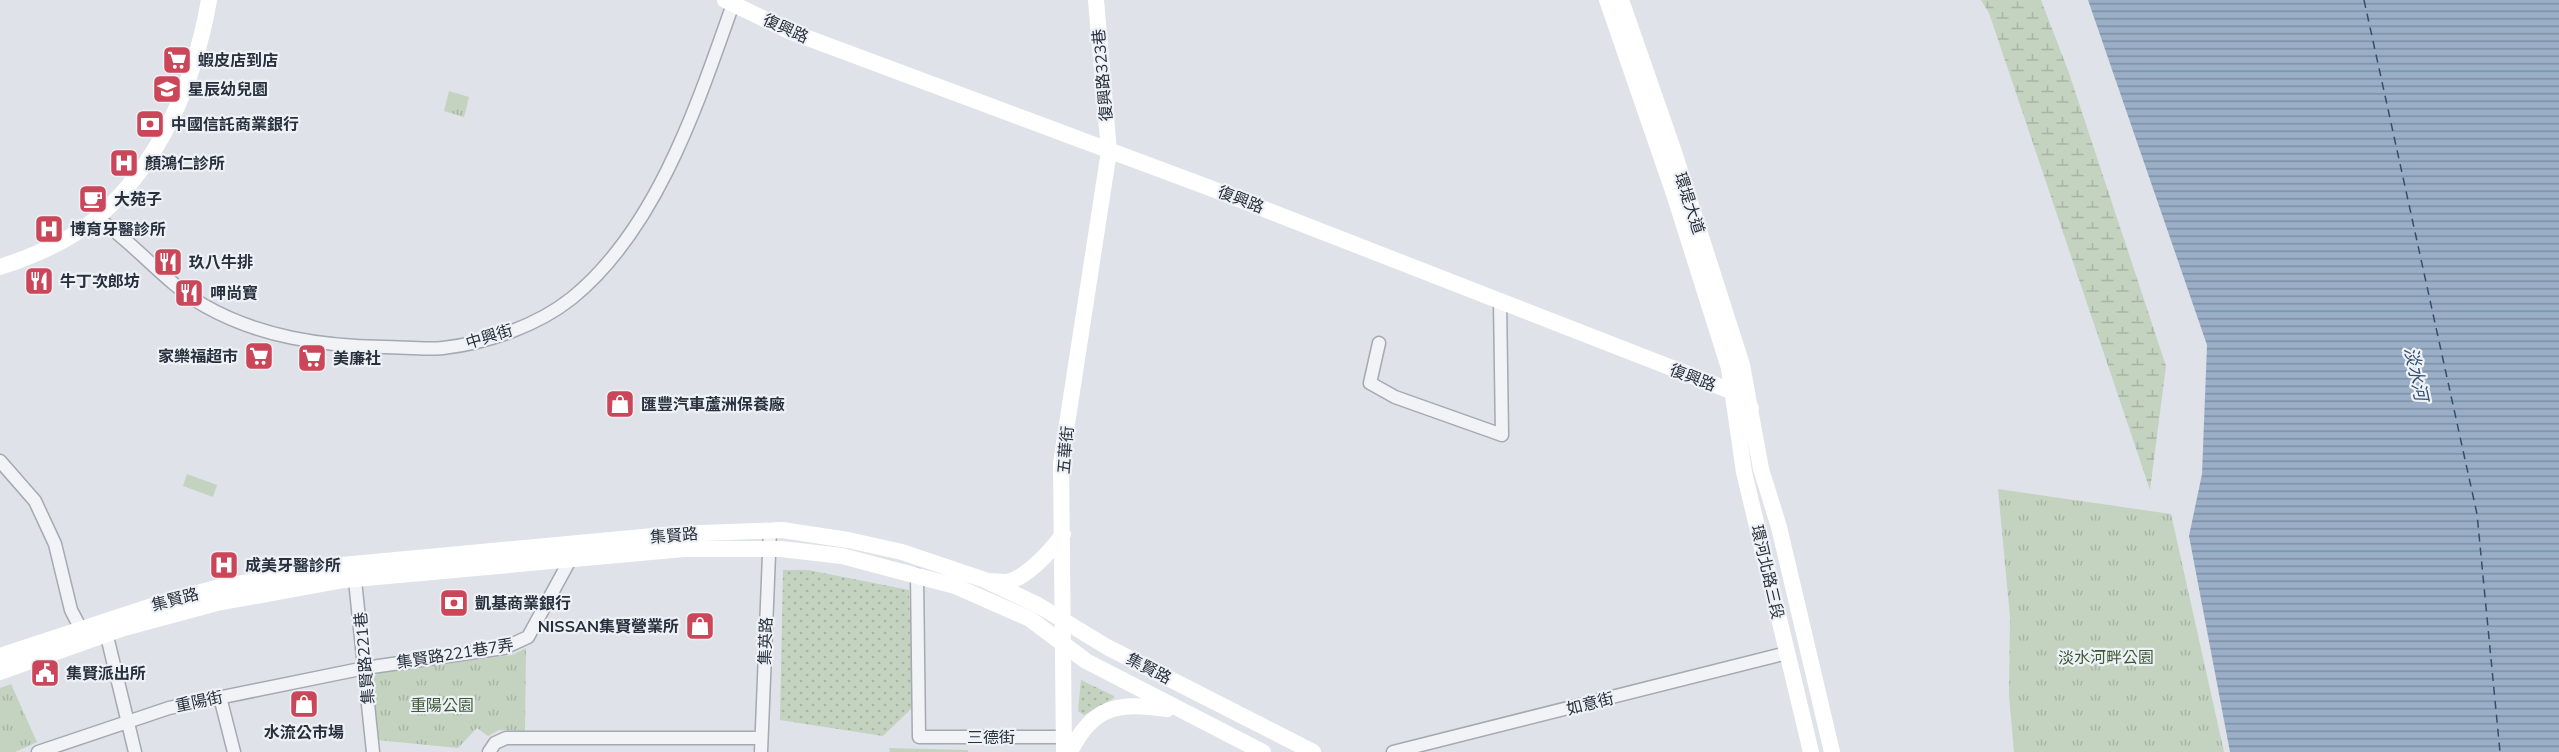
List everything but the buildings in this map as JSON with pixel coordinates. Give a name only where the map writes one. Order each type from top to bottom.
[{"type":"street","points":[[0,267],[48,248],[97,218],[130,182],[158,145],[195,64],[209,0]]},
{"type":"street","name":"復興路323巷","points":[[1096,0],[1109,150]]},
{"type":"street","name":"環堤大道","points":[[1607,0],[1675,197],[1722,345],[1729,368],[1731,391]]},
{"type":"street","name":"環堤大道","points":[[1621,0],[1674,152],[1739,353],[1751,408]]},
{"type":"street","name":"中興街","points":[[97,218],[193,298],[252,327],[306,342],[371,346],[441,348],[485,340],[537,320],[558,308],[580,290],[622,243],[661,181],[698,106],[729,2]]},
{"type":"street","name":"復興路","points":[[729,2],[789,31],[1109,150],[1731,391],[1751,408]]},
{"type":"street","name":"五華街","points":[[1066,747],[1061,463],[1109,150]]},
{"type":"street","points":[[1379,343],[1370,383],[1395,397],[1502,435],[1500,301]]},
{"type":"street","name":"環河北路三段","points":[[1731,391],[1744,472],[1811,752]]},
{"type":"street","name":"環河北路三段","points":[[1751,408],[1761,469],[1793,588],[1832,752]]},
{"type":"street","points":[[0,461],[35,501],[55,544],[71,610],[84,634]]},
{"type":"street","name":"集英路","points":[[761,752],[770,530]]},
{"type":"street","name":"集賢路","points":[[0,656],[105,628],[354,571],[675,534],[782,530],[848,540],[949,566],[985,580],[1063,619],[1107,647],[1313,752]]},
{"type":"street","points":[[985,580],[1007,582],[1044,558],[1063,534]]},
{"type":"street","name":"集賢路","points":[[354,571],[570,560],[684,549],[768,549],[842,556],[955,586],[1030,619],[1086,661],[1263,752]]},
{"type":"street","name":"集賢路221巷7弄","points":[[364,668],[504,648],[519,643],[528,637],[570,560]]},
{"type":"street","name":"集賢路221巷","points":[[354,571],[373,752]]},
{"type":"street","name":"三德街","points":[[917,575],[919,737],[1066,747]]},
{"type":"street","points":[[1773,594],[1793,588]]},
{"type":"street","points":[[105,628],[135,752]]},
{"type":"street","name":"集賢路","points":[[0,672],[84,634]]},
{"type":"street","name":"如意街","points":[[1393,752],[1787,653]]},
{"type":"street","name":"重陽街","points":[[38,752],[169,708],[364,668]]},
{"type":"street","points":[[220,697],[234,752]]},
{"type":"street","points":[[1066,747],[1091,720],[1110,708],[1129,704],[1185,712]]},
{"type":"street","points":[[492,747],[506,738],[761,738]]},
{"type":"green space","points":[[1981,0],[2041,0],[2069,73],[2166,366],[2150,490],[1989,13]]},
{"type":"green space","points":[[449,91],[469,97],[464,117],[444,111]]},
{"type":"green space","points":[[187,474],[217,485],[213,497],[183,486]]},
{"type":"green space","name":"淡水河畔公園","points":[[1998,489],[2171,514],[2224,752],[2014,752],[2009,695],[2010,617]]},
{"type":"green space","points":[[783,570],[808,570],[909,590],[913,707],[883,736],[780,720]]},
{"type":"green space","name":"重陽公園","points":[[526,648],[525,731],[499,730],[488,736],[477,728],[458,748],[377,740],[373,678],[378,673],[512,655]]},
{"type":"green space","points":[[1081,680],[1114,698],[1084,715],[1078,711]]},
{"type":"green space","points":[[11,684],[37,742],[15,752],[0,752],[0,688]]},
{"type":"green space","points":[[889,748],[968,750],[968,752],[890,752]]},
{"type":"water","name":"淡水河","points":[[2088,0],[2559,0],[2559,752],[2230,752],[2189,536],[2202,474],[2207,345]]},
{"type":"ferry route","points":[[2364,0],[2477,514],[2500,752]]},
{"type":"place","name":"蝦皮店到店","points":[[177,60]]},
{"type":"place","name":"星辰幼兒園","points":[[167,89]]},
{"type":"place","name":"中國信託商業銀行","points":[[150,124]]},
{"type":"place","name":"顏鴻仁診所","points":[[124,163]]},
{"type":"place","name":"大苑子","points":[[93,199]]},
{"type":"place","name":"博育牙醫診所","points":[[49,229]]},
{"type":"place","name":"玖八牛排","points":[[168,262]]},
{"type":"place","name":"牛丁次郎坊","points":[[39,281]]},
{"type":"place","name":"呷尚寶","points":[[189,293]]},
{"type":"place","name":"家樂福超市","points":[[259,356]]},
{"type":"place","name":"美廉社","points":[[312,358]]},
{"type":"place","name":"匯豐汽車蘆洲保養廠","points":[[620,404]]},
{"type":"place","name":"成美牙醫診所","points":[[224,565]]},
{"type":"place","name":"凱基商業銀行","points":[[454,603]]},
{"type":"place","name":"NISSAN集賢營業所","points":[[700,626]]},
{"type":"place","name":"集賢派出所","points":[[45,673]]},
{"type":"place","name":"水流公市場","points":[[304,704]]}]
